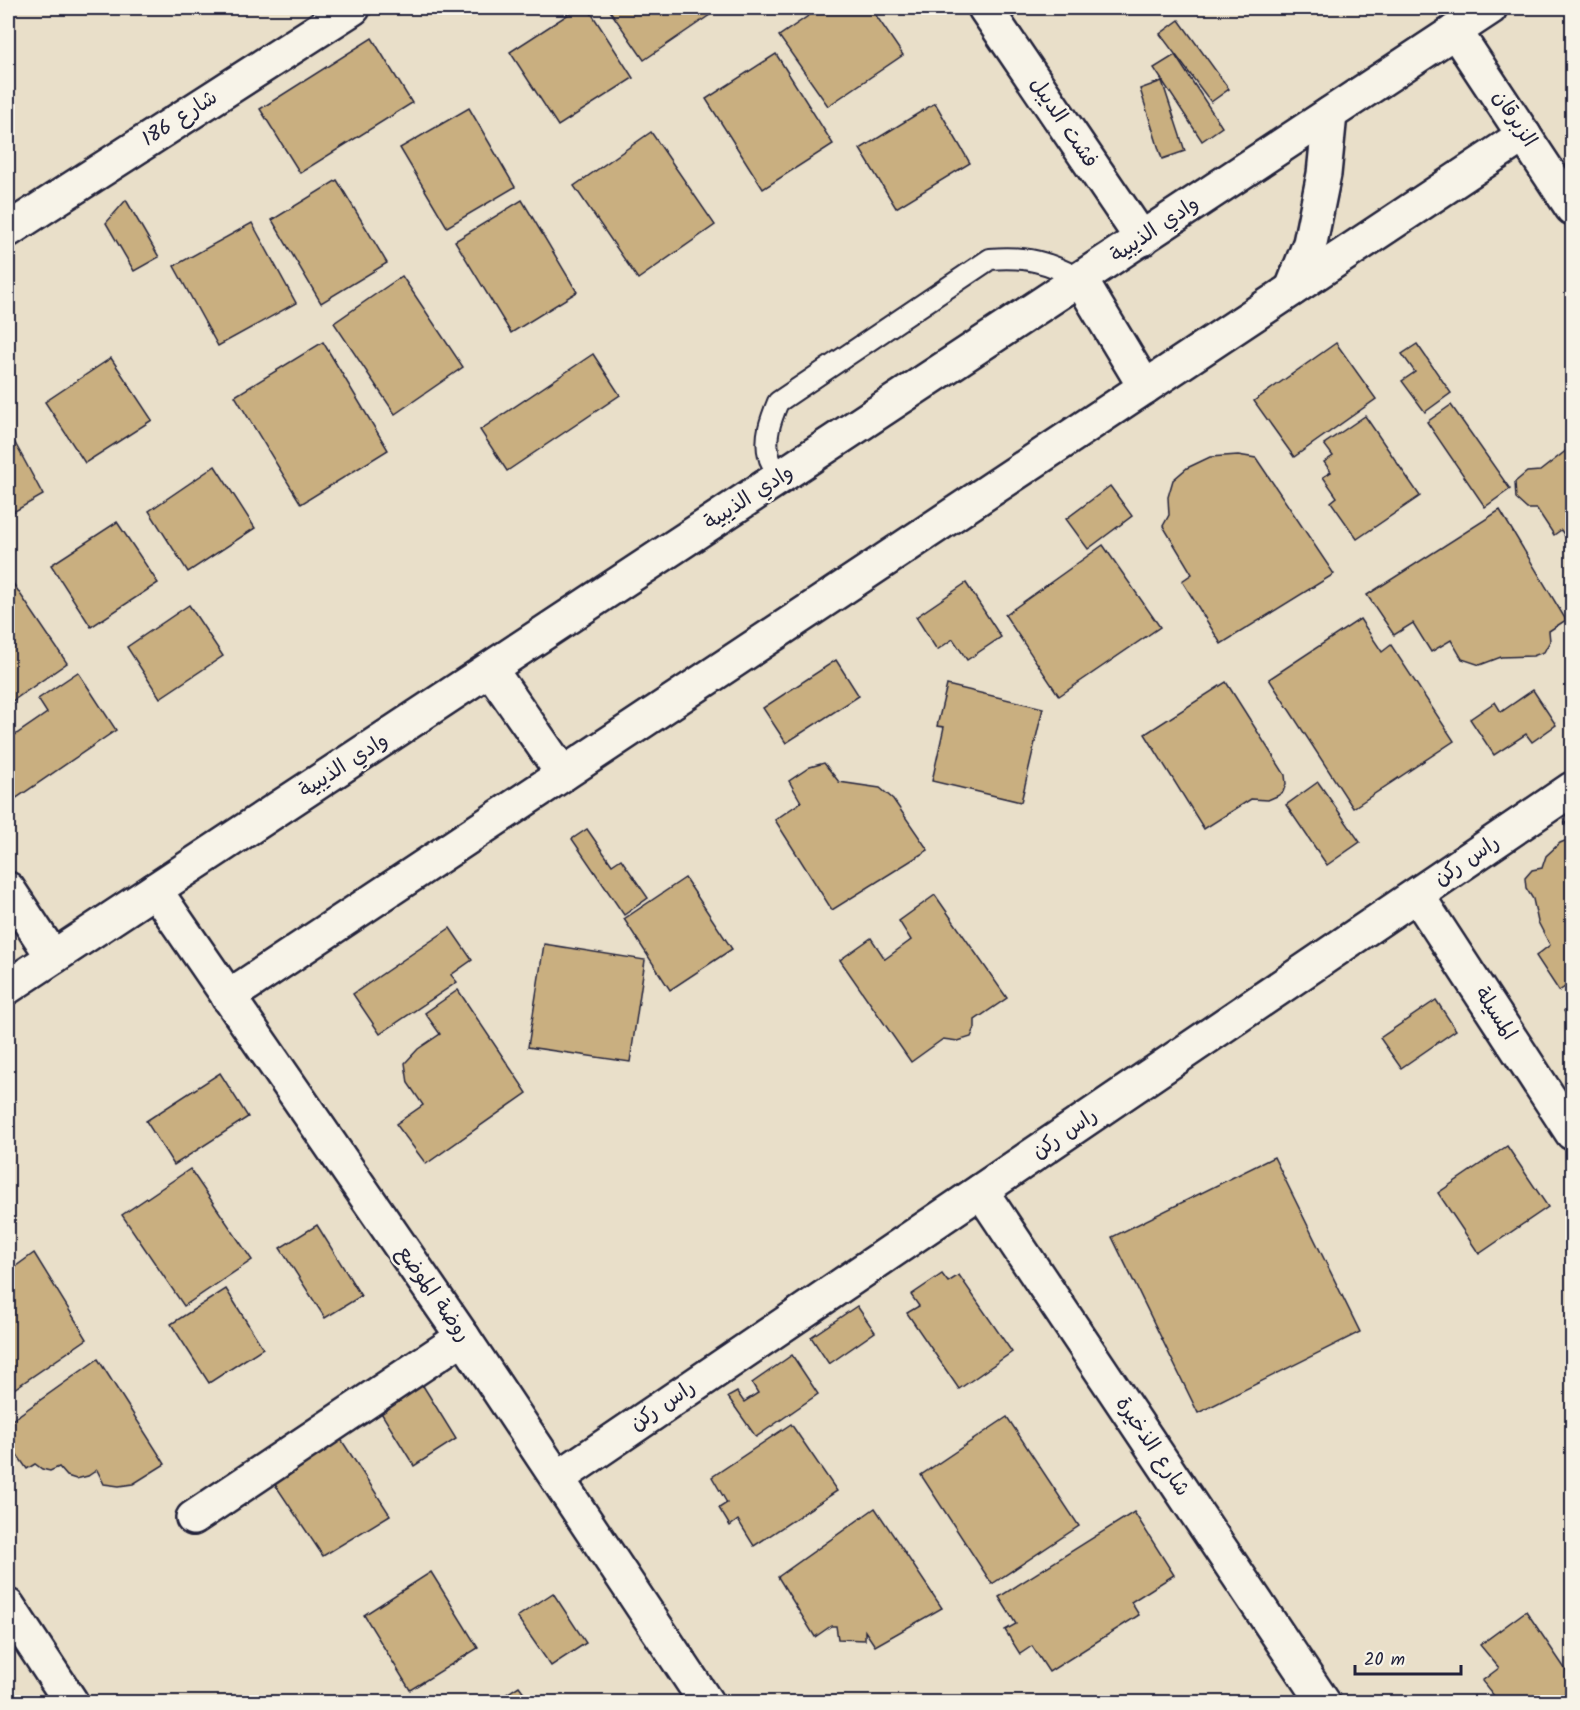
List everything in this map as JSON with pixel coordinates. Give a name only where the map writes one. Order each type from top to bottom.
[{"type":"street","name":"فشت الديبل","points":[[985,8],[1142,239]]},
{"type":"street","name":"وادي الذيبية","points":[[8,987],[1490,8]]},
{"type":"street","name":"شارع 186","points":[[8,230],[348,9]]},
{"type":"street","name":"الزبرقان","points":[[1455,30],[1572,208]]},
{"type":"street","points":[[1292,289],[1310,243],[1324,174],[1330,114]]},
{"type":"street","points":[[228,997],[1524,135]]},
{"type":"street","points":[[1080,279],[1145,387]]},
{"type":"street","points":[[490,669],[563,774]]},
{"type":"street","name":"راس ركن","points":[[558,1478],[1572,789]]},
{"type":"street","points":[[8,889],[53,957]]},
{"type":"street","name":"روضة الموضع","points":[[155,890],[463,1337],[705,1702]]},
{"type":"street","name":"المسيلة","points":[[1417,895],[1572,1132]]},
{"type":"street","name":"شارع الذخيرة","points":[[981,1191],[1323,1702]]},
{"type":"street","points":[[193,1518],[463,1337]]},
{"type":"street","points":[[8,1606],[71,1702]]},
{"type":"lane","points":[[782,477],[769,457],[768,439],[770,421],[778,402],[990,260],[1013,258],[1033,260],[1056,266],[1080,279]]},
{"type":"building","points":[[578,8],[588,8],[633,78],[558,126],[510,52]]},
{"type":"building","points":[[608,8],[720,8],[644,60]]},
{"type":"building","points":[[820,8],[871,8],[903,55],[828,106],[779,36]]},
{"type":"building","points":[[1179,20],[1229,89],[1211,102],[1160,34]]},
{"type":"building","points":[[372,38],[412,103],[300,173],[260,109]]},
{"type":"building","points":[[776,54],[833,144],[763,189],[706,99]]},
{"type":"building","points":[[1175,55],[1222,127],[1202,141],[1154,68]]},
{"type":"building","points":[[1162,81],[1185,151],[1162,159],[1140,89]]},
{"type":"building","points":[[935,103],[970,163],[896,208],[860,149]]},
{"type":"building","points":[[469,108],[515,187],[447,227],[400,148]]},
{"type":"building","points":[[651,132],[715,225],[638,279],[574,186]]},
{"type":"building","points":[[337,180],[387,263],[321,303],[272,220]]},
{"type":"building","points":[[126,200],[159,257],[134,271],[106,223]]},
{"type":"building","points":[[522,200],[577,292],[511,333],[455,241]]},
{"type":"building","points":[[252,223],[296,303],[218,346],[174,266]]},
{"type":"building","points":[[402,276],[463,367],[395,414],[334,323]]},
{"type":"building","points":[[323,342],[388,450],[301,504],[235,396]]},
{"type":"building","points":[[1336,343],[1376,399],[1294,457],[1254,401]]},
{"type":"building","points":[[1417,344],[1451,393],[1425,412],[1402,381],[1415,372],[1402,354]]},
{"type":"building","points":[[593,354],[620,395],[507,471],[480,430]]},
{"type":"building","points":[[111,358],[152,420],[85,463],[45,402]]},
{"type":"building","points":[[1451,405],[1510,489],[1485,507],[1427,422]]},
{"type":"building","points":[[1365,416],[1420,496],[1357,539],[1331,502],[1337,497],[1323,477],[1331,472],[1324,462],[1333,456],[1324,444]]},
{"type":"building","points":[[8,430],[43,495],[8,515]]},
{"type":"building","points":[[1572,446],[1572,547],[1561,530],[1554,535],[1537,509],[1527,509],[1516,499],[1515,482],[1527,472],[1540,471]]},
{"type":"building","points":[[1238,455],[1256,458],[1334,574],[1221,644],[1182,581],[1192,574],[1163,526],[1169,515],[1168,497],[1173,480],[1187,468],[1210,457]]},
{"type":"building","points":[[215,466],[255,528],[188,572],[149,511]]},
{"type":"building","points":[[1110,486],[1132,516],[1088,549],[1066,519]]},
{"type":"building","points":[[1500,510],[1566,620],[1549,631],[1550,641],[1544,652],[1533,656],[1501,657],[1480,665],[1462,659],[1451,640],[1431,652],[1413,623],[1394,635],[1367,595]]},
{"type":"building","points":[[117,522],[158,583],[91,627],[51,565]]},
{"type":"building","points":[[1103,545],[1160,627],[1059,696],[1005,615]]},
{"type":"building","points":[[8,576],[67,663],[8,704]]},
{"type":"building","points":[[966,583],[1001,637],[967,660],[953,639],[937,650],[916,617]]},
{"type":"building","points":[[189,605],[223,656],[160,698],[127,647]]},
{"type":"building","points":[[1360,619],[1382,652],[1391,645],[1454,741],[1353,808],[1269,679]]},
{"type":"building","points":[[836,660],[859,696],[786,743],[763,708]]},
{"type":"building","points":[[78,672],[116,730],[9,803],[8,740],[47,713],[38,699]]},
{"type":"building","points":[[1226,682],[1285,775],[1286,784],[1283,792],[1277,796],[1268,800],[1251,799],[1204,829],[1145,734]]},
{"type":"building","points":[[947,685],[1043,708],[1021,802],[932,781],[944,727],[937,726]]},
{"type":"building","points":[[1533,690],[1556,725],[1532,742],[1526,734],[1494,755],[1470,719],[1495,702],[1501,712]]},
{"type":"building","points":[[824,763],[839,782],[880,788],[893,799],[928,850],[832,910],[775,820],[801,802],[789,781],[810,767]]},
{"type":"building","points":[[1318,782],[1360,842],[1327,865],[1286,805]]},
{"type":"building","points":[[1572,818],[1572,834],[1565,823]]},
{"type":"building","points":[[587,829],[612,865],[621,859],[648,898],[624,915],[572,839]]},
{"type":"building","points":[[1572,838],[1572,982],[1559,991],[1536,956],[1550,945],[1538,922],[1533,899],[1526,888],[1525,878],[1532,870],[1542,868],[1546,856],[1560,843]]},
{"type":"building","points":[[685,878],[732,949],[670,990],[624,919]]},
{"type":"building","points":[[935,895],[1007,998],[975,1020],[975,1028],[971,1037],[958,1041],[943,1039],[911,1062],[840,960],[871,938],[885,959],[911,940],[899,921]]},
{"type":"building","points":[[450,928],[472,960],[451,975],[457,982],[380,1034],[353,994]]},
{"type":"building","points":[[544,944],[645,960],[630,1062],[528,1047]]},
{"type":"building","points":[[458,990],[527,1093],[426,1164],[396,1124],[423,1105],[408,1083],[405,1063],[418,1049],[440,1034],[425,1013]]},
{"type":"building","points":[[1436,1000],[1456,1030],[1401,1068],[1380,1038]]},
{"type":"building","points":[[1572,1005],[1572,1024],[1564,1011]]},
{"type":"building","points":[[220,1073],[248,1117],[174,1165],[146,1121]]},
{"type":"building","points":[[1507,1146],[1548,1207],[1479,1254],[1438,1193]]},
{"type":"building","points":[[1274,1157],[1360,1332],[1198,1413],[1112,1237]]},
{"type":"building","points":[[190,1169],[252,1260],[184,1306],[122,1215]]},
{"type":"building","points":[[317,1225],[361,1296],[325,1318],[280,1248]]},
{"type":"building","points":[[34,1253],[87,1339],[8,1393],[8,1272]]},
{"type":"building","points":[[942,1274],[948,1282],[959,1275],[1012,1352],[959,1389],[907,1313],[919,1306],[911,1295]]},
{"type":"building","points":[[226,1289],[263,1348],[209,1383],[171,1324]]},
{"type":"building","points":[[857,1306],[875,1332],[829,1364],[811,1337]]},
{"type":"building","points":[[792,1355],[818,1394],[756,1437],[728,1397],[737,1392],[744,1402],[758,1393],[752,1383]]},
{"type":"building","points":[[98,1359],[165,1464],[133,1484],[119,1486],[104,1484],[97,1470],[88,1476],[76,1479],[67,1476],[59,1467],[50,1471],[35,1464],[27,1469],[8,1442],[8,1423]]},
{"type":"building","points":[[417,1376],[456,1439],[414,1466],[375,1403]]},
{"type":"building","points":[[1007,1417],[1079,1526],[992,1584],[921,1475]]},
{"type":"building","points":[[791,1424],[837,1491],[754,1546],[738,1520],[730,1526],[719,1508],[727,1503],[712,1477]]},
{"type":"building","points":[[335,1430],[390,1515],[323,1556],[268,1474]]},
{"type":"building","points":[[875,1508],[942,1608],[875,1646],[865,1631],[865,1640],[838,1639],[836,1626],[831,1626],[815,1637],[778,1577]]},
{"type":"building","points":[[1134,1512],[1174,1575],[1131,1602],[1139,1615],[1049,1672],[1032,1646],[1020,1654],[1005,1630],[1016,1624],[999,1597]]},
{"type":"building","points":[[431,1572],[478,1648],[410,1690],[364,1615]]},
{"type":"building","points":[[553,1593],[586,1643],[551,1666],[517,1617]]},
{"type":"building","points":[[1526,1611],[1572,1679],[1572,1702],[1499,1702],[1482,1681],[1499,1668],[1480,1645]]},
{"type":"building","points":[[519,1686],[531,1702],[494,1702]]}]
